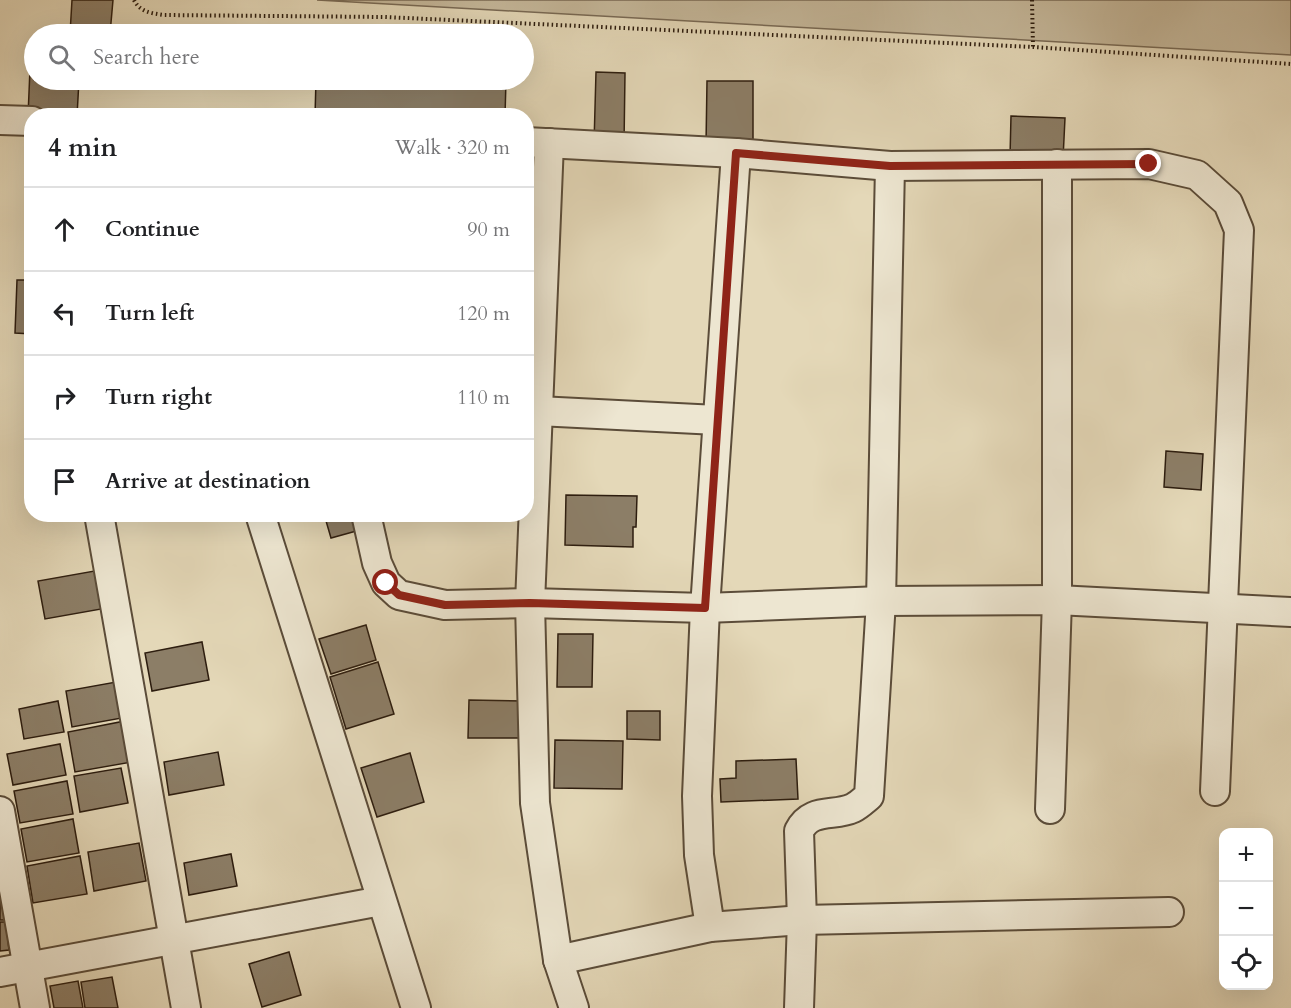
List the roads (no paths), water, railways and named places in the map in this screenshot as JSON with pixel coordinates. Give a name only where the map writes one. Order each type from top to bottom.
[{"type":"street","points":[[0,120],[24,121]]},
{"type":"street","points":[[534,507],[538,411],[535,300],[538,143],[736,153],[890,166],[1149,164],[1197,175],[1228,203],[1239,230],[1215,791]]},
{"type":"street","points":[[710,927],[699,855],[697,796],[705,608],[736,153]]},
{"type":"street","points":[[1050,809],[1057,600],[1057,164]]},
{"type":"street","points":[[799,1008],[802,920],[799,831],[803,822],[816,815],[853,808],[869,796],[881,602],[890,166]]},
{"type":"street","points":[[538,411],[717,420]]},
{"type":"street","points":[[100,522],[186,1008]]},
{"type":"street","points":[[263,522],[416,1008]]},
{"type":"street","points":[[368,522],[377,563],[386,583],[399,595],[445,605],[530,603],[705,608],[881,602],[1057,600],[1291,612]]},
{"type":"street","points":[[533,522],[530,603],[535,803],[558,960],[574,1008]]},
{"type":"street","points":[[0,811],[35,1008]]},
{"type":"street","points":[[0,972],[381,901]]},
{"type":"street","points":[[558,960],[710,927],[802,920],[1169,912]]}]
